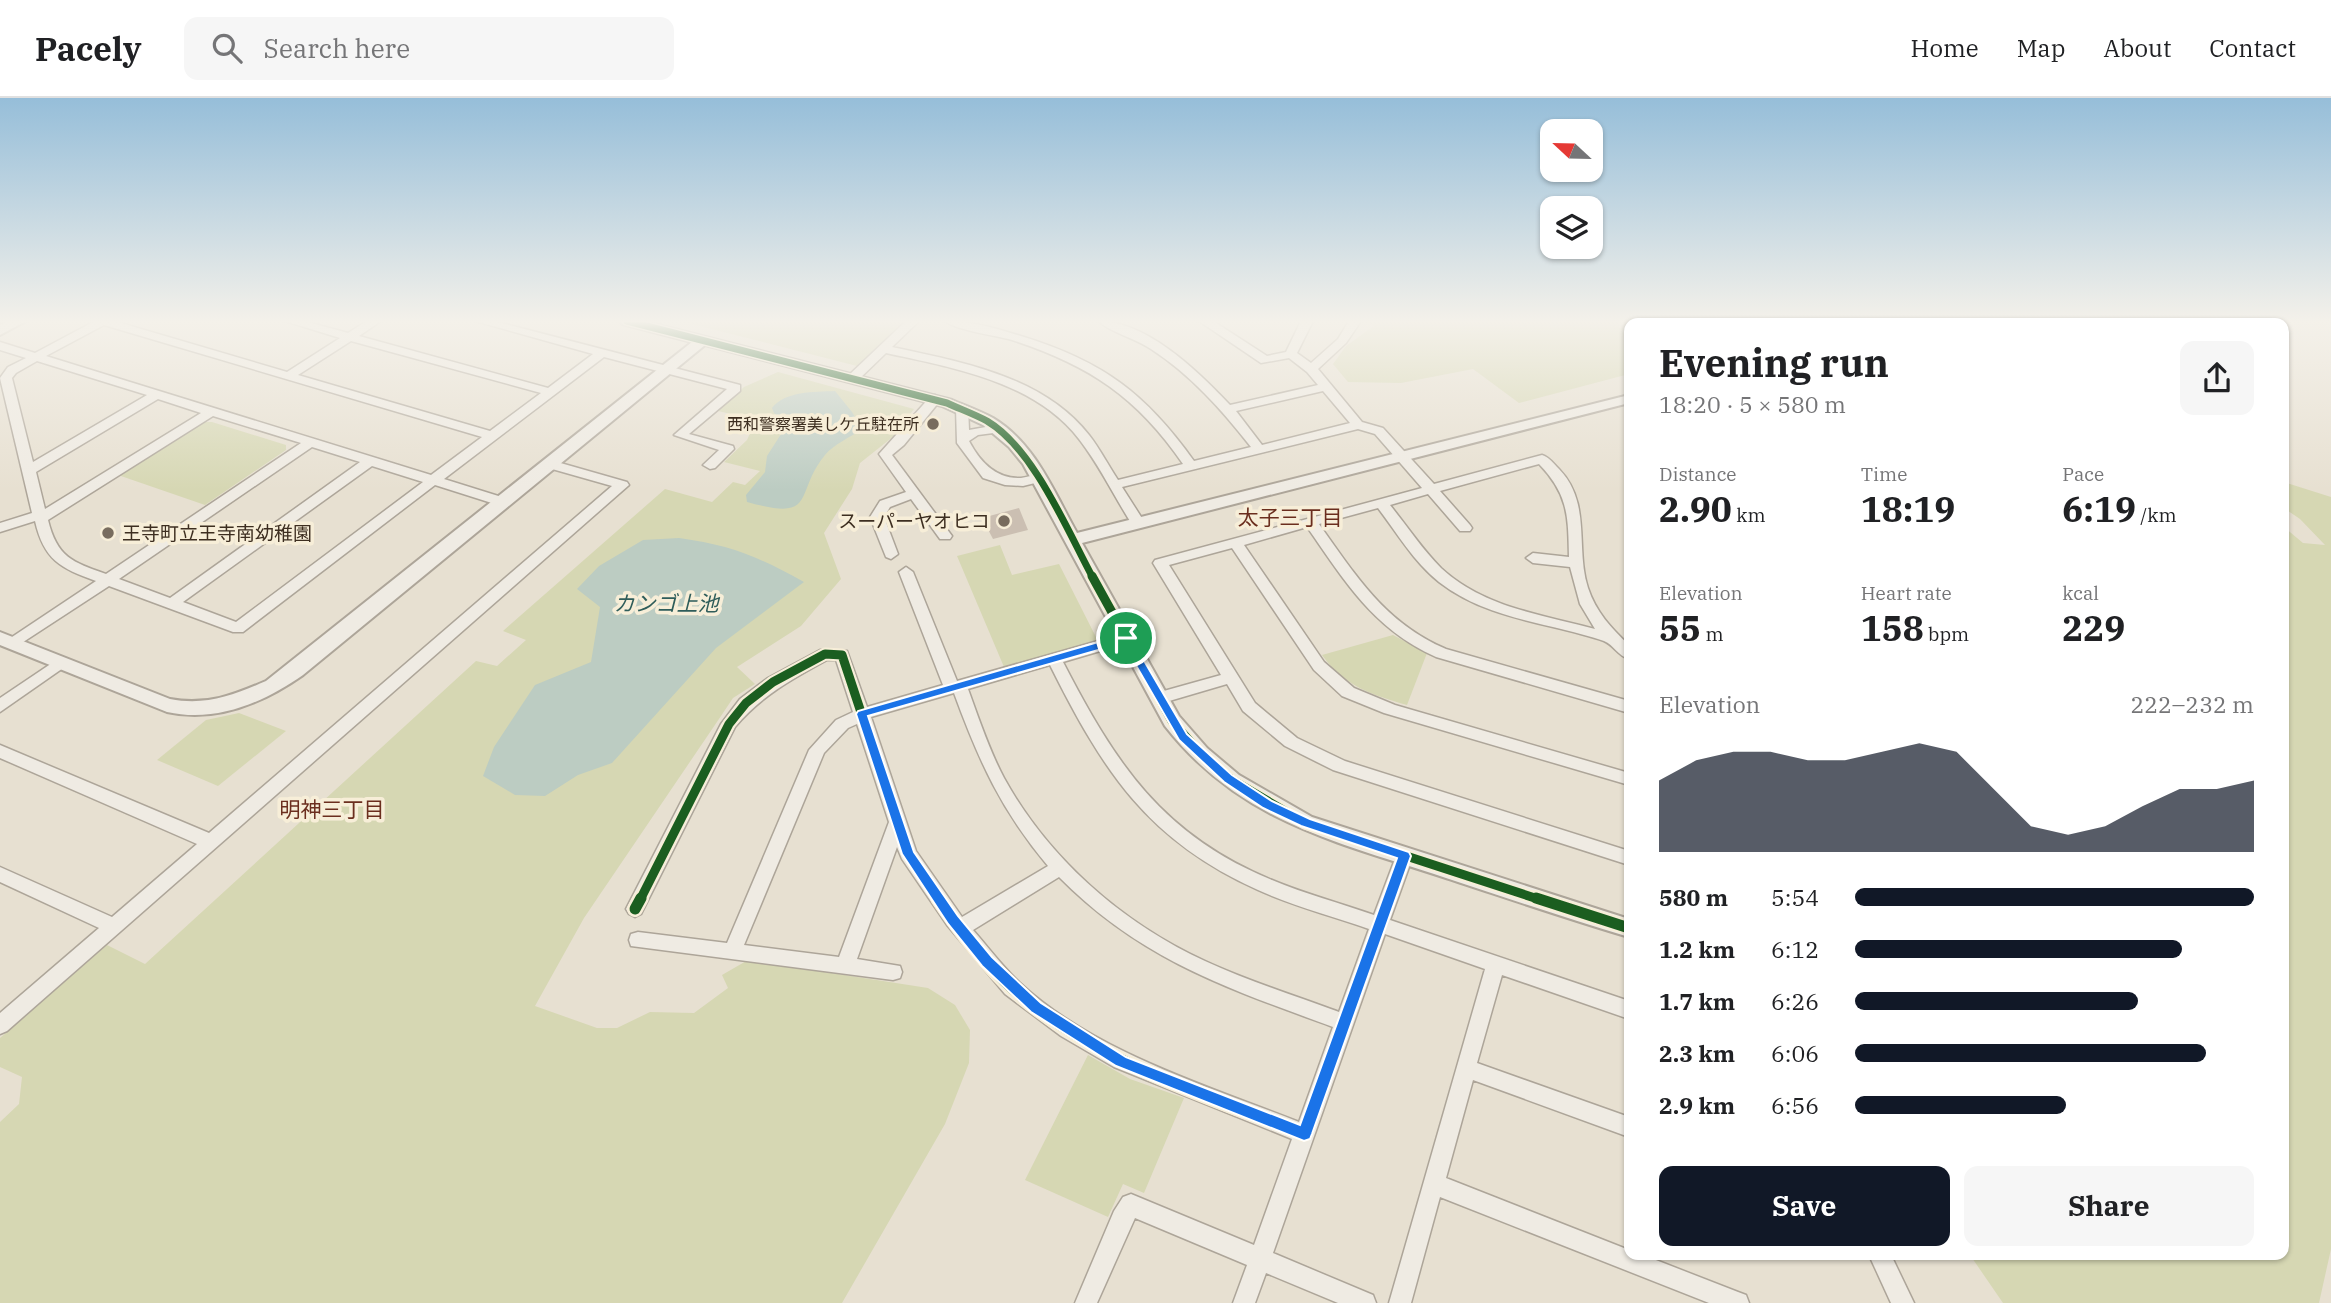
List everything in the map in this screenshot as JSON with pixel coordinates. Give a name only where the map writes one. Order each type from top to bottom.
[{"type":"street","points":[[7,377],[51,551],[66,564],[238,628],[570,377]]},
{"type":"street","points":[[99,377],[503,502]]},
{"type":"street","points":[[292,377],[492,436]]},
{"type":"street","points":[[496,377],[550,392]]},
{"type":"street","points":[[7,640],[176,707],[212,708],[244,699],[273,686],[296,670],[657,377]]},
{"type":"street","points":[[694,377],[736,388],[680,435],[728,449],[710,465]]},
{"type":"street","points":[[850,377],[962,408],[997,429],[1021,452],[1177,729],[1197,752],[1246,791],[1305,822],[1624,926]]},
{"type":"street","points":[[993,377],[1026,391],[1073,425],[1138,523]]},
{"type":"street","points":[[1104,377],[1143,405],[1191,466]]},
{"type":"street","points":[[1197,377],[1229,408],[1259,449]]},
{"type":"street","points":[[1318,377],[1358,425]]},
{"type":"street","points":[[1229,408],[1326,387]]},
{"type":"street","points":[[29,470],[156,395]]},
{"type":"street","points":[[935,399],[899,442],[885,454],[945,536]]},
{"type":"street","points":[[1072,540],[1624,400]]},
{"type":"street","points":[[962,408],[962,440],[979,464],[994,478],[1023,482],[1038,478]]},
{"type":"street","points":[[0,528],[40,516],[211,412]]},
{"type":"street","points":[[1115,485],[1358,425],[1379,431],[1465,528]]},
{"type":"street","points":[[962,440],[975,432],[997,429]]},
{"type":"street","points":[[7,640],[107,580],[310,443]]},
{"type":"street","points":[[1624,648],[1587,604],[1578,563],[1576,513],[1572,499],[1560,477],[1542,459],[1160,563],[1249,707],[1291,742],[1321,759],[1624,856]]},
{"type":"street","points":[[171,604],[370,461]]},
{"type":"street","points":[[0,1025],[622,485],[550,464]]},
{"type":"street","points":[[891,554],[877,517],[885,504],[914,494]]},
{"type":"street","points":[[1381,503],[1442,576],[1472,596],[1504,609],[1613,638]]},
{"type":"street","points":[[1310,522],[1380,616],[1414,642],[1441,653],[1624,706]]},
{"type":"street","points":[[1236,542],[1319,666],[1348,692],[1390,709],[1624,778]]},
{"type":"street","points":[[1533,558],[1578,563]]},
{"type":"street","points":[[906,572],[996,778],[1047,855],[1123,921],[1174,954],[1225,979],[1345,1023]]},
{"type":"street","points":[[732,952],[817,750],[842,724],[862,714],[1126,638]]},
{"type":"street","points":[[635,909],[729,724],[757,694],[825,654],[842,655],[897,822],[914,864],[960,928],[1012,988],[1068,1030],[1099,1049],[1146,1072],[1304,1134]]},
{"type":"street","points":[[1054,659],[1104,754],[1131,790],[1168,827],[1245,877],[1624,1008]]},
{"type":"street","points":[[0,706],[61,662]]},
{"type":"street","points":[[1159,698],[1230,678]]},
{"type":"street","points":[[0,751],[211,842]]},
{"type":"street","points":[[845,966],[897,822]]},
{"type":"street","points":[[1244,1303],[1404,856]]},
{"type":"street","points":[[960,928],[1060,868]]},
{"type":"street","points":[[0,874],[114,926]]},
{"type":"street","points":[[638,940],[893,972]]},
{"type":"street","points":[[1400,1303],[1495,965]]},
{"type":"street","points":[[1466,1069],[1624,1125]]},
{"type":"street","points":[[1433,1184],[1624,1259]]},
{"type":"street","points":[[1086,1303],[1122,1219],[1131,1205],[1365,1303]]},
{"type":"street","points":[[1628,1260],[1738,1303]]},
{"type":"street","points":[[1882,1260],[1903,1303]]},
{"type":"green space","points":[[766,377],[797,377],[914,409],[894,436],[860,463],[852,489],[824,533],[841,579],[801,626],[737,667],[755,684],[733,698],[584,918],[535,1006],[597,1028],[617,1028],[650,1012],[694,1013],[728,988],[722,975],[748,960],[928,988],[955,1005],[970,1030],[969,1063],[945,1124],[842,1303],[0,1303],[0,1122],[19,1104],[22,1077],[0,1067],[0,1038],[107,945],[145,964],[476,661],[497,666],[526,640],[503,631],[665,489],[712,502],[733,482],[745,485],[760,471],[724,462],[747,440],[756,420],[718,411],[744,387]]},
{"type":"green space","points":[[1344,377],[1431,377],[1401,383],[1348,382]]},
{"type":"green space","points":[[1484,377],[1617,377],[1519,403]]},
{"type":"green space","points":[[204,422],[212,422],[286,445],[286,450],[205,505],[118,475]]},
{"type":"green space","points":[[2289,484],[2331,497],[2331,1249],[2319,1303],[2003,1303],[1973,1260],[2289,1260],[2289,531],[2303,543],[2325,545],[2289,511]]},
{"type":"green space","points":[[1000,545],[1012,575],[1059,564],[1099,643],[1004,667],[957,556]]},
{"type":"green space","points":[[1393,635],[1427,653],[1407,705],[1349,682],[1322,655]]},
{"type":"green space","points":[[239,713],[286,731],[218,786],[157,760],[206,720]]},
{"type":"green space","points":[[1088,1055],[1130,1079],[1184,1098],[1144,1193],[1123,1184],[1108,1217],[1025,1180]]},
{"type":"water","points":[[835,391],[862,429],[825,455],[815,469],[801,501],[795,506],[785,509],[747,502],[746,495],[765,472],[767,456],[783,431],[784,422],[772,408],[792,395]]},
{"type":"water","name":"カンゴ上池","points":[[679,538],[744,553],[804,582],[716,648],[612,763],[578,775],[545,796],[515,795],[483,776],[494,747],[535,685],[591,662],[600,607],[577,589],[599,566],[643,540]]},
{"type":"building","name":"スーパーヤオヒコ","points":[[1019,508],[1028,530],[993,539],[982,518]]},
{"type":"cycle path","points":[[846,377],[947,403],[988,422],[1015,444],[1030,463],[1172,721],[1200,753],[1232,780],[1305,823],[1624,926]]},
{"type":"cycle path","points":[[635,909],[729,724],[746,703],[773,682],[825,654],[842,655],[908,854],[953,920],[1012,988],[1068,1030],[1121,1061],[1304,1134]]},
{"type":"place","name":"西和警察署美しケ丘駐在所","points":[[933,424]]},
{"type":"place","name":"スーパーヤオヒコ","points":[[1004,521]]},
{"type":"place","name":"王寺町立王寺南幼稚園","points":[[108,533]]},
{"type":"district","name":"太子三丁目","points":[[1290,518]]},
{"type":"district","name":"明神三丁目","points":[[332,810]]},
{"type":"route","points":[[1126,638],[1183,737],[1228,779],[1267,804],[1305,822],[1404,856],[1304,1134],[1121,1061],[1068,1030],[1012,988],[987,962],[926,884],[908,854],[862,714],[1126,638]]}]
